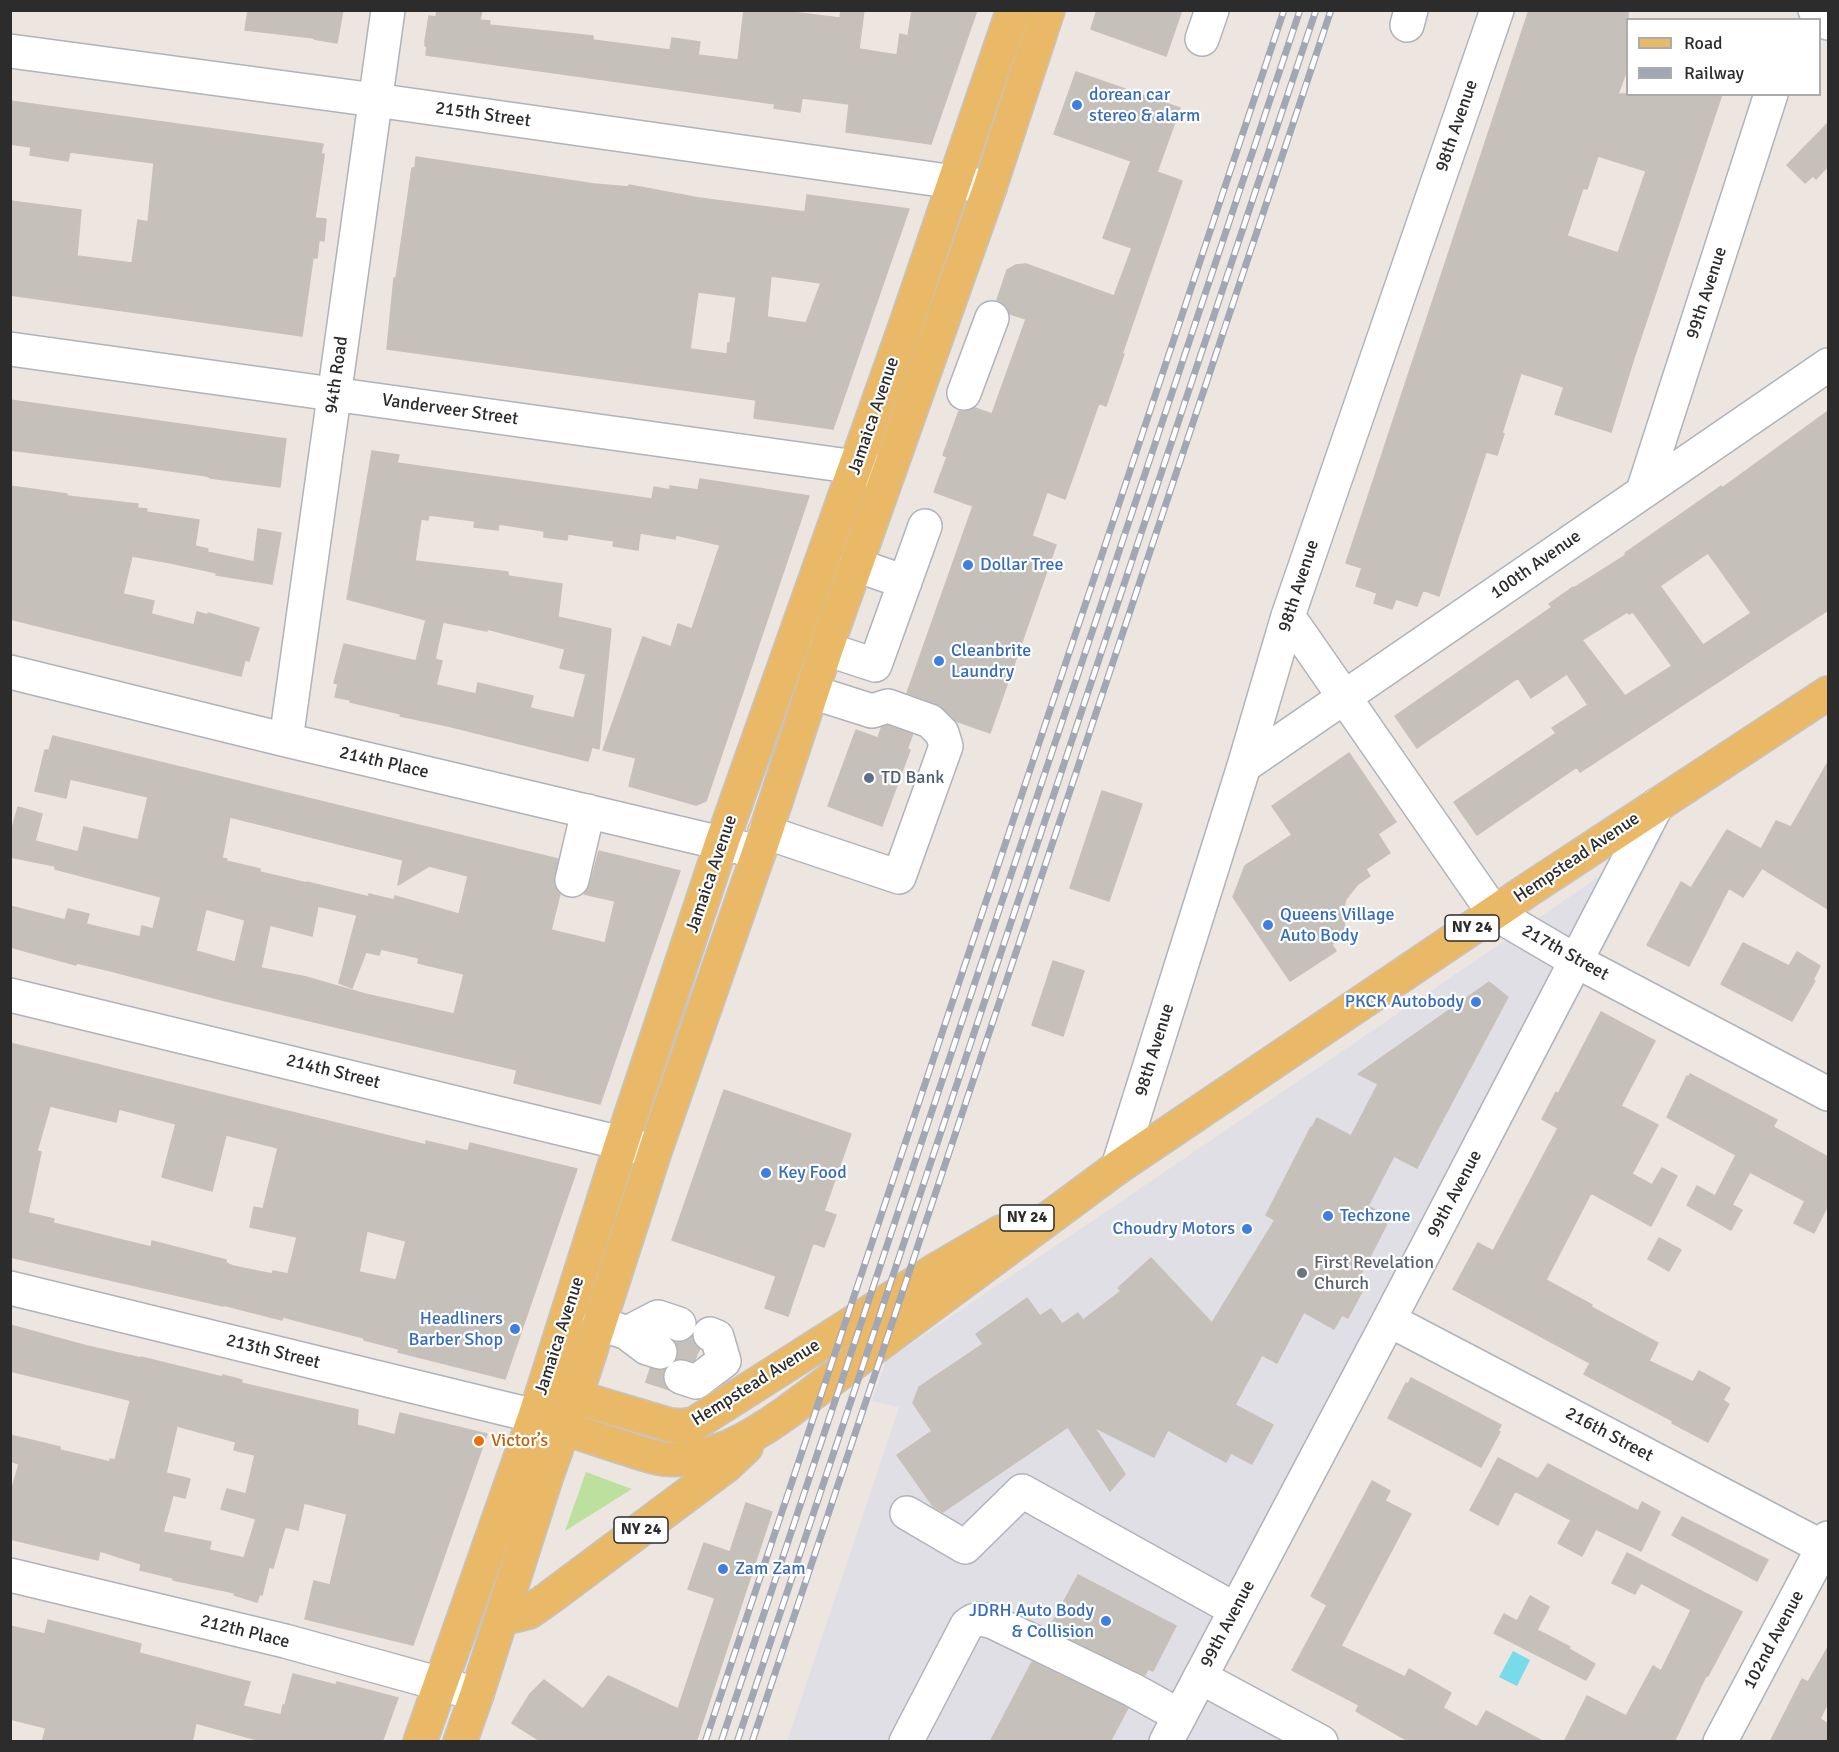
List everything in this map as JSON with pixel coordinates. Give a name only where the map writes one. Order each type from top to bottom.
[{"type":"main road","name":"Jamaica Avenue","points":[[420,1742],[535,1416],[622,1142],[722,842],[856,467],[1013,10]]},
{"type":"main road","name":"Jamaica Avenue","points":[[460,1742],[542,1488],[564,1428],[576,1397],[613,1328],[655,1151],[826,649],[990,187],[1048,10]]},
{"type":"main road","name":"Hempstead Avenue","points":[[535,1416],[564,1428],[662,1459],[696,1457],[738,1443],[770,1424],[1118,1167],[1657,804],[1828,693]]},
{"type":"main road","name":"Hempstead Avenue","points":[[576,1397],[670,1425],[688,1426],[955,1258],[1118,1167]]},
{"type":"main road","points":[[535,1416],[576,1397]]},
{"type":"main road","name":"NY 24","points":[[501,1619],[529,1612],[549,1598],[727,1465],[770,1424]]},
{"type":"street","name":"94th Road","points":[[286,740],[388,10]]},
{"type":"street","name":"98th Avenue","points":[[1118,1167],[1244,765],[1288,616],[1497,10]]},
{"type":"street","points":[[1815,10],[1828,23]]},
{"type":"street","name":"215th Street","points":[[10,51],[990,187]]},
{"type":"street","name":"99th Avenue","points":[[1643,491],[1770,96]]},
{"type":"street","points":[[939,332],[987,332],[964,393]]},
{"type":"street","name":"Vanderveer Street","points":[[10,349],[856,467],[889,474]]},
{"type":"street","name":"100th Avenue","points":[[1244,765],[1828,364]]},
{"type":"street","points":[[826,649],[875,664],[925,526]]},
{"type":"street","points":[[856,565],[905,582]]},
{"type":"street","name":"217th Street","points":[[1288,616],[1494,913],[1576,961],[1828,1094]]},
{"type":"street","name":"214th Place","points":[[10,672],[286,740],[722,842],[762,842],[899,877],[946,746]]},
{"type":"street","points":[[812,692],[877,718],[888,706],[930,721],[942,733],[946,746]]},
{"type":"street","points":[[913,735],[946,746]]},
{"type":"street","name":"99th Avenue","points":[[1173,1729],[1657,804]]},
{"type":"street","points":[[572,880],[588,811]]},
{"type":"street","name":"214th Street","points":[[10,995],[655,1151]]},
{"type":"street","name":"213th Street","points":[[10,1288],[535,1416]]},
{"type":"street","points":[[658,1317],[665,1345],[641,1364],[613,1328],[658,1317]]},
{"type":"street","name":"216th Street","points":[[1389,1320],[1827,1545]]},
{"type":"street","points":[[701,1357],[770,1376]]},
{"type":"street","points":[[907,1513],[965,1547],[1022,1491],[1236,1610]]},
{"type":"street","name":"102nd Avenue","points":[[1720,1742],[1827,1545]]},
{"type":"street","name":"212th Place","points":[[10,1575],[285,1641],[477,1694]]},
{"type":"street","points":[[906,1742],[967,1625],[973,1620],[981,1619],[993,1622],[1133,1690],[1173,1729]]},
{"type":"street","points":[[1200,1677],[1321,1742]]},
{"type":"shaded area","points":[[1665,832],[1220,1679],[1330,1741],[787,1742],[899,1407],[872,1401],[886,1361]]},
{"type":"green space","points":[[586,1472],[632,1489],[565,1531]]},
{"type":"water","points":[[1513,1651],[1530,1660],[1517,1686],[1499,1677]]},
{"type":"building","points":[[248,10],[343,10],[337,43],[245,30]]},
{"type":"building","points":[[437,10],[482,10],[480,20],[490,21],[489,25],[593,36],[593,40],[670,50],[672,38],[700,42],[698,55],[738,60],[744,10],[775,10],[840,18],[841,10],[864,10],[859,49],[897,55],[900,34],[908,36],[912,10],[977,10],[931,144],[846,132],[849,104],[802,98],[800,112],[774,108],[775,104],[426,55],[425,41],[429,16],[436,17]]},
{"type":"building","points":[[1097,10],[1182,10],[1166,56],[1091,29]]},
{"type":"building","points":[[1529,10],[1628,10],[1626,72],[1618,94],[1626,94],[1626,96],[1721,96],[1611,432],[1555,414],[1564,387],[1521,373],[1497,455],[1486,452],[1439,596],[1423,590],[1417,606],[1396,599],[1392,609],[1374,603],[1377,593],[1356,586],[1362,568],[1346,563]],"holes":[[[1598,156],[1646,171],[1618,253],[1567,236],[1583,188],[1587,189]]]},
{"type":"building","points":[[1076,72],[1180,108],[1157,172],[1182,181],[1106,406],[1099,403],[1065,499],[1047,492],[1032,536],[1056,545],[990,733],[956,721],[937,704],[907,693],[973,506],[934,492],[947,457],[943,455],[959,411],[975,408],[992,414],[1026,319],[1010,314],[1006,306],[997,300],[1007,270],[1016,265],[1026,264],[1114,296],[1132,248],[1103,238],[1131,161],[1054,134]]},
{"type":"building","points":[[10,101],[323,144],[321,154],[324,156],[315,218],[326,219],[324,241],[319,240],[317,258],[313,258],[302,336],[10,295],[10,201],[81,210],[77,256],[132,263],[138,220],[148,222],[154,163],[70,152],[68,161],[30,155],[31,147],[10,144]]},
{"type":"building","points":[[1828,123],[1828,166],[1816,179],[1813,176],[1805,183],[1787,165]]},
{"type":"building","points":[[416,157],[594,184],[629,187],[629,185],[699,198],[805,212],[807,195],[909,209],[833,429],[754,418],[756,400],[387,349],[394,278],[396,278],[412,168],[415,168]],"holes":[[[771,276],[821,283],[806,323],[767,317]],[[698,292],[736,297],[727,354],[690,349]]]},
{"type":"building","points":[[10,400],[286,439],[280,487],[10,450]]},
{"type":"building","points":[[1828,411],[1828,610],[1580,772],[1577,767],[1477,835],[1454,802],[1556,733],[1552,728],[1588,705],[1567,674],[1531,698],[1518,678],[1417,748],[1395,716],[1552,607],[1549,604],[1573,587],[1626,555],[1625,553],[1721,486],[1722,488]],"holes":[[[1708,553],[1751,613],[1703,645],[1660,586]],[[1627,612],[1629,614],[1633,612],[1672,666],[1625,696],[1582,640]]]},
{"type":"building","points":[[372,451],[399,455],[397,463],[652,499],[654,487],[670,490],[670,486],[698,490],[700,479],[809,496],[706,801],[696,805],[629,786],[636,758],[603,750],[643,637],[671,647],[678,624],[692,629],[720,545],[676,535],[675,539],[640,533],[638,550],[613,546],[614,541],[568,534],[567,540],[544,537],[544,531],[499,524],[498,530],[474,527],[475,521],[429,515],[428,520],[421,519],[415,561],[508,572],[508,576],[562,584],[558,617],[611,629],[599,749],[592,747],[588,761],[400,716],[401,714],[335,697],[338,684],[334,683],[344,644],[416,661],[426,620],[347,599]],"holes":[[[443,622],[487,631],[487,629],[565,649],[560,668],[586,674],[574,718],[530,708],[533,696],[478,683],[476,694],[436,685],[442,661],[435,659]]]},
{"type":"building","points":[[10,486],[67,494],[67,496],[138,504],[137,508],[147,509],[146,512],[199,520],[195,546],[208,549],[207,552],[254,562],[258,529],[281,533],[272,584],[216,575],[217,573],[132,556],[123,594],[154,601],[151,614],[194,625],[197,612],[208,615],[208,613],[259,628],[249,661],[245,660],[241,676],[10,619]]},
{"type":"building","name":"TD Bank","points":[[856,730],[910,750],[882,826],[828,806]]},
{"type":"building","points":[[53,736],[558,859],[554,885],[560,894],[551,930],[605,943],[615,901],[584,894],[590,884],[599,851],[680,871],[600,1104],[514,1083],[517,1070],[226,1001],[111,971],[77,963],[76,965],[10,947],[10,906],[65,920],[68,909],[89,914],[86,924],[140,937],[142,926],[153,929],[161,897],[55,869],[55,866],[10,857],[10,836],[18,807],[42,814],[35,841],[78,852],[84,827],[138,840],[148,797],[70,779],[66,798],[35,791],[45,750],[49,750]],"holes":[[[230,817],[403,860],[398,885],[429,866],[468,876],[459,914],[395,896],[394,900],[369,894],[369,897],[307,883],[226,861],[227,859],[222,858]],[[318,906],[357,915],[339,983],[352,988],[366,952],[379,955],[381,949],[419,958],[418,963],[464,974],[454,1014],[261,968],[270,925],[312,936]],[[206,909],[245,920],[235,962],[196,951]]]},
{"type":"building","points":[[1349,753],[1396,822],[1378,834],[1390,853],[1366,869],[1370,876],[1357,885],[1346,899],[1342,913],[1345,928],[1332,945],[1336,951],[1290,981],[1233,897],[1245,866],[1292,835],[1272,806]]},
{"type":"building","points":[[1828,762],[1828,909],[1762,868],[1743,897],[1729,888],[1689,966],[1647,945],[1681,882],[1691,888],[1727,830],[1761,849],[1776,821],[1791,827]]},
{"type":"building","points":[[1102,791],[1142,804],[1109,901],[1070,888]]},
{"type":"building","points":[[1743,943],[1789,966],[1797,952],[1820,966],[1813,980],[1815,981],[1792,1021],[1721,984]]},
{"type":"building","points":[[1053,961],[1084,971],[1063,1036],[1032,1025]]},
{"type":"building","points":[[1489,982],[1508,997],[1417,1168],[1394,1156],[1368,1206],[1390,1218],[1357,1282],[1365,1286],[1348,1318],[1342,1315],[1334,1329],[1304,1312],[1277,1363],[1262,1355],[1235,1405],[1273,1425],[1252,1464],[1231,1453],[1226,1462],[1168,1430],[1154,1457],[1094,1427],[1125,1474],[1110,1491],[1068,1427],[943,1512],[933,1506],[897,1455],[932,1431],[913,1403],[919,1387],[983,1344],[976,1334],[1027,1298],[1040,1316],[1051,1309],[1062,1324],[1078,1313],[1083,1320],[1121,1291],[1118,1288],[1151,1258],[1212,1323],[1275,1220],[1266,1215],[1317,1118],[1351,1136],[1378,1084],[1358,1074]]},
{"type":"building","points":[[1601,1012],[1655,1041],[1621,1106],[1658,1125],[1632,1174],[1652,1185],[1662,1168],[1677,1176],[1651,1226],[1591,1193],[1546,1280],[1658,1343],[1649,1361],[1693,1382],[1699,1371],[1730,1388],[1723,1400],[1729,1404],[1708,1442],[1584,1374],[1590,1363],[1453,1289],[1478,1243],[1493,1251],[1558,1128],[1542,1119],[1556,1092],[1558,1094]]},
{"type":"building","points":[[10,1043],[426,1145],[426,1141],[468,1151],[470,1143],[577,1169],[505,1379],[398,1352],[399,1349],[364,1340],[364,1338],[283,1317],[282,1320],[10,1257]],"holes":[[[50,1106],[116,1122],[119,1109],[176,1124],[162,1177],[212,1191],[226,1135],[278,1148],[263,1209],[254,1207],[250,1227],[297,1237],[288,1274],[273,1271],[272,1274],[233,1266],[226,1263],[226,1260],[152,1241],[151,1247],[53,1223],[54,1219],[28,1213],[41,1152],[37,1151]],[[367,1231],[406,1241],[396,1280],[359,1272]]]},
{"type":"building","points":[[1690,1074],[1777,1120],[1773,1127],[1828,1157],[1828,1205],[1814,1233],[1794,1223],[1805,1201],[1750,1172],[1732,1205],[1742,1210],[1731,1230],[1687,1205],[1697,1186],[1715,1196],[1736,1155],[1667,1117]]},
{"type":"building","name":"Key Food","points":[[724,1090],[851,1134],[824,1211],[836,1215],[824,1247],[813,1243],[788,1316],[765,1308],[776,1276],[672,1240]]},
{"type":"building","points":[[1659,1238],[1681,1250],[1669,1271],[1648,1259]]},
{"type":"building","points":[[10,1325],[87,1346],[222,1377],[223,1375],[242,1380],[241,1383],[358,1410],[357,1425],[395,1435],[400,1413],[487,1434],[413,1645],[305,1619],[314,1581],[330,1585],[347,1514],[304,1503],[298,1530],[285,1527],[273,1568],[269,1567],[262,1595],[260,1594],[257,1602],[234,1595],[235,1593],[173,1580],[173,1578],[140,1570],[141,1564],[100,1551],[98,1560],[10,1539],[10,1496],[19,1464],[10,1461],[10,1435],[110,1462],[110,1459],[115,1460],[130,1402],[10,1371]],"holes":[[[177,1426],[236,1442],[234,1450],[255,1455],[246,1494],[227,1489],[221,1509],[256,1519],[244,1558],[209,1550],[211,1542],[163,1532],[173,1495],[185,1498],[190,1479],[166,1473]]]},
{"type":"building","points":[[692,1338],[700,1349],[692,1361],[677,1359],[678,1348],[675,1342],[683,1342]]},
{"type":"building","points":[[1411,1378],[1501,1425],[1498,1431],[1500,1432],[1481,1467],[1388,1418],[1406,1383],[1408,1384]]},
{"type":"building","points":[[1498,1458],[1538,1479],[1548,1464],[1638,1511],[1642,1502],[1660,1512],[1641,1551],[1596,1529],[1582,1556],[1558,1543],[1571,1520],[1515,1491],[1498,1525],[1470,1510]]},
{"type":"building","points":[[1372,1481],[1390,1491],[1385,1501],[1411,1514],[1341,1646],[1405,1677],[1409,1669],[1451,1693],[1443,1708],[1477,1727],[1486,1711],[1544,1742],[1410,1742],[1356,1711],[1359,1705],[1292,1670],[1327,1605],[1311,1596]]},
{"type":"building","points":[[746,1503],[772,1512],[696,1742],[542,1742],[512,1723],[530,1694],[544,1680],[583,1709],[608,1676],[678,1709],[715,1598],[688,1589],[704,1543],[730,1552]]},
{"type":"building","points":[[1682,1517],[1768,1560],[1757,1581],[1672,1535]]},
{"type":"building","points":[[1627,1553],[1742,1612],[1706,1676],[1674,1742],[1564,1742],[1587,1696],[1626,1716],[1653,1666],[1661,1671],[1691,1610],[1641,1583],[1635,1594],[1612,1583]]},
{"type":"building","points":[[1078,1575],[1176,1626],[1153,1671],[1148,1669],[1145,1675],[1049,1629]]},
{"type":"building","points":[[1530,1596],[1549,1607],[1537,1630],[1570,1647],[1569,1649],[1595,1664],[1586,1680],[1494,1633],[1504,1614],[1517,1621]]},
{"type":"building","points":[[48,1620],[141,1644],[139,1653],[250,1682],[243,1706],[281,1715],[293,1674],[336,1685],[337,1682],[398,1698],[382,1742],[265,1742],[196,1723],[192,1742],[42,1742],[46,1728],[10,1719],[10,1626],[45,1634]]},
{"type":"building","points":[[1828,1647],[1828,1703],[1820,1719],[1828,1724],[1828,1742],[1770,1742],[1802,1679],[1808,1682]]},
{"type":"building","points":[[1032,1662],[1128,1708],[1110,1742],[990,1742]]},
{"type":"tunnel","points":[[882,724],[913,735]]},
{"type":"tunnel","points":[[670,1337],[700,1348]]},
{"type":"tunnel","points":[[650,1367],[681,1377]]},
{"type":"railway","points":[[705,1742],[1284,10]]},
{"type":"railway","points":[[721,1742],[1300,10]]},
{"type":"railway","points":[[737,1742],[1316,10]]},
{"type":"railway","points":[[752,1742],[1331,10]]},
{"type":"place","name":"dorean car stereo & alarm","points":[[1077,105]]},
{"type":"place","name":"Dollar Tree","points":[[968,565]]},
{"type":"place","name":"Cleanbrite Laundry","points":[[939,661]]},
{"type":"place","name":"TD Bank","points":[[869,778]]},
{"type":"place","name":"Queens Village Auto Body","points":[[1268,925]]},
{"type":"place","name":"PKCK Autobody","points":[[1476,1002]]},
{"type":"place","name":"Key Food","points":[[766,1173]]},
{"type":"place","name":"Techzone","points":[[1328,1216]]},
{"type":"place","name":"Choudry Motors","points":[[1247,1229]]},
{"type":"place","name":"First Revelation Church","points":[[1302,1273]]},
{"type":"place","name":"Headliners Barber Shop","points":[[515,1329]]},
{"type":"place","name":"Victor’s","points":[[479,1441]]},
{"type":"place","name":"Zam Zam","points":[[723,1569]]},
{"type":"place","name":"JDRH Auto Body & Collision","points":[[1106,1621]]}]
